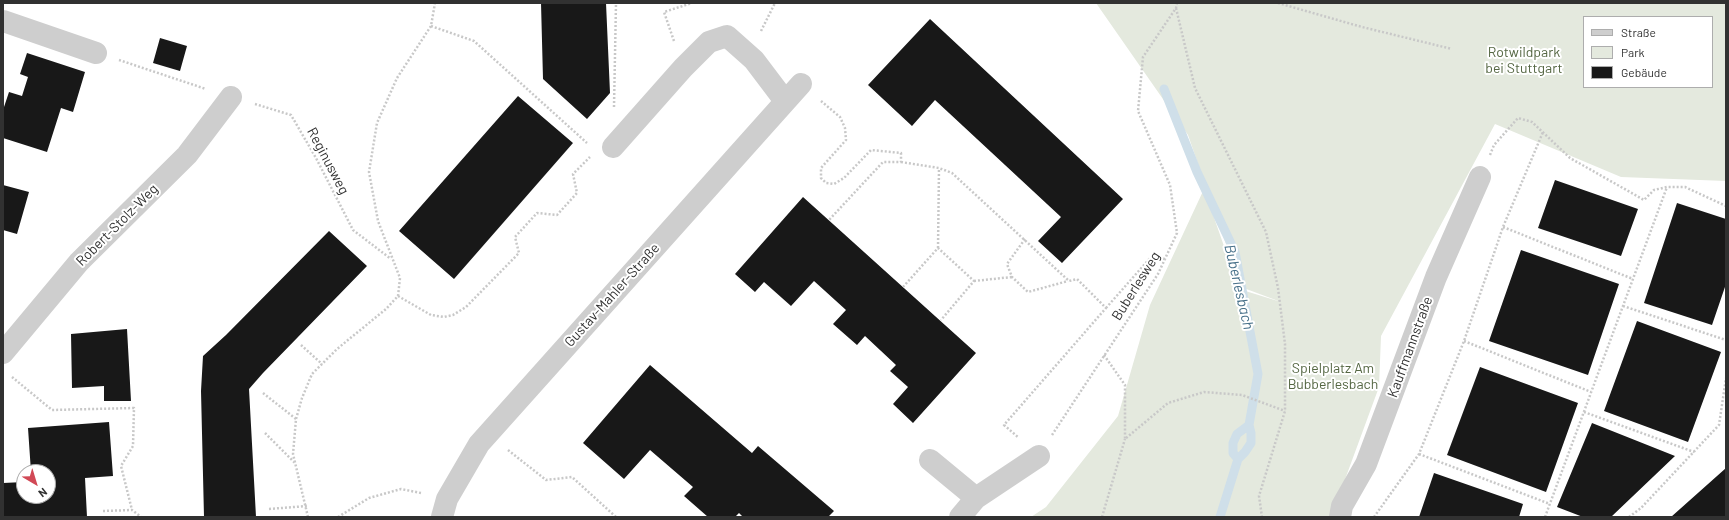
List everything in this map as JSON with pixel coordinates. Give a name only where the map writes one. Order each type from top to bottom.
[{"type":"street","points":[[3,21],[96,53]]},
{"type":"street","points":[[605,149],[709,42],[727,36],[754,60],[785,101]]},
{"type":"street","name":"Gustav-Mahler-Straße","points":[[444,508],[479,444],[801,84]]},
{"type":"street","name":"Robert-Stolz-Weg","points":[[3,353],[79,262],[187,155],[231,97]]},
{"type":"street","name":"Kauffmannstraße","points":[[1340,517],[1342,506],[1366,464],[1436,277],[1480,177]]},
{"type":"street","points":[[960,517],[976,498],[1039,456]]},
{"type":"street","points":[[930,460],[976,498]]},
{"type":"path","points":[[308,517],[293,454],[296,419],[302,398],[312,374],[337,349],[386,309],[398,296],[400,278],[391,259],[378,221],[369,172],[377,123],[396,78],[431,26],[435,3]]},
{"type":"path","points":[[398,296],[431,315],[444,317],[453,315],[466,307],[519,253],[515,237],[537,213],[557,215],[577,193],[572,174],[605,149],[616,3]]},
{"type":"path","points":[[664,12],[692,3]]},
{"type":"path","name":"Buberlesweg","points":[[1039,456],[1158,274],[1177,233],[1170,185],[1138,111],[1143,57],[1176,8],[1177,3]]},
{"type":"path","points":[[1278,3],[1362,27],[1452,50]]},
{"type":"path","points":[[1176,8],[1195,88],[1266,232],[1278,288],[1285,344],[1285,411],[1259,496],[1262,517]]},
{"type":"path","points":[[431,26],[474,41],[605,149]]},
{"type":"path","name":"Reginusweg","points":[[96,53],[291,115],[316,158],[353,230],[391,259]]},
{"type":"path","points":[[801,84],[840,117],[845,128],[846,140],[821,168],[821,178],[826,183],[834,184],[844,178],[871,150],[901,153],[901,162]]},
{"type":"path","points":[[1480,177],[1494,145],[1518,118],[1532,122],[1570,158],[1644,200],[1654,190],[1667,187],[1685,187],[1726,206]]},
{"type":"path","points":[[1374,517],[1419,454],[1464,341],[1503,227],[1543,132]]},
{"type":"path","points":[[829,220],[883,162],[901,162],[939,168],[952,173],[1069,281]]},
{"type":"path","points":[[903,287],[938,248],[939,168]]},
{"type":"path","points":[[1545,517],[1667,187]]},
{"type":"path","points":[[1503,227],[1633,279]]},
{"type":"path","points":[[1025,239],[1006,264],[1012,277],[1028,292],[1077,279],[1106,308]]},
{"type":"path","points":[[938,248],[974,281]]},
{"type":"path","points":[[1039,456],[1004,425],[1151,257],[1165,259]]},
{"type":"path","points":[[940,320],[974,281],[1012,277]]},
{"type":"path","points":[[1623,306],[1726,340]]},
{"type":"path","points":[[1464,341],[1591,392]]},
{"type":"path","points":[[301,345],[322,364]]},
{"type":"path","points":[[1102,517],[1125,439],[1125,385],[1104,355]]},
{"type":"path","points":[[9,375],[52,410],[134,408],[133,446],[121,466],[132,510],[141,517]]},
{"type":"path","points":[[1628,517],[1641,508],[1719,425],[1726,378]]},
{"type":"path","points":[[1125,439],[1168,403],[1204,392],[1242,395],[1285,411]]},
{"type":"path","points":[[263,393],[296,419]]},
{"type":"path","points":[[1584,412],[1694,452]]},
{"type":"path","points":[[265,433],[296,463]]},
{"type":"path","points":[[488,434],[546,480],[572,477],[616,517]]},
{"type":"path","points":[[1419,454],[1550,504]]},
{"type":"path","points":[[338,517],[369,498],[401,488],[444,508]]},
{"type":"path","points":[[269,509],[306,506]]},
{"type":"path","points":[[103,511],[132,510]]},
{"type":"green space","points":[[1096,3],[1726,3],[1726,181],[1621,177],[1495,124],[1381,336],[1379,387],[1340,493],[1339,517],[1031,517],[1046,507],[1118,416],[1150,305],[1204,189],[1239,289],[1281,302],[1241,287],[1188,135]]},
{"type":"building","points":[[541,3],[606,3],[610,93],[587,119],[543,79]]},
{"type":"building","points":[[930,19],[1123,199],[1062,263],[1038,241],[1061,217],[935,100],[912,126],[868,85]]},
{"type":"building","points":[[160,38],[187,46],[180,71],[153,63]]},
{"type":"building","points":[[27,53],[85,72],[73,112],[61,108],[47,152],[3,138],[3,110],[9,92],[22,96],[28,77],[20,74]]},
{"type":"building","points":[[518,96],[573,143],[454,279],[399,231]]},
{"type":"building","points":[[1555,180],[1638,209],[1621,256],[1538,228]]},
{"type":"building","points":[[3,185],[29,192],[17,234],[3,230]]},
{"type":"building","points":[[803,197],[976,353],[913,423],[893,404],[908,387],[890,371],[896,365],[865,336],[857,345],[833,324],[846,310],[814,281],[791,306],[764,282],[755,292],[735,274]]},
{"type":"building","points":[[1677,203],[1726,219],[1726,284],[1712,325],[1644,303]]},
{"type":"building","points":[[329,231],[367,266],[249,389],[256,517],[204,517],[201,391],[203,356],[226,335]]},
{"type":"building","points":[[1521,250],[1619,284],[1588,375],[1489,341]]},
{"type":"building","points":[[1637,321],[1721,352],[1688,442],[1604,411]]},
{"type":"building","points":[[127,329],[131,401],[104,401],[104,386],[72,388],[71,334]]},
{"type":"building","points":[[650,365],[752,453],[758,446],[834,511],[828,517],[743,517],[739,513],[735,517],[708,517],[684,496],[693,487],[650,450],[624,479],[583,443]]},
{"type":"building","points":[[1480,367],[1578,403],[1546,492],[1447,455]]},
{"type":"building","points":[[109,422],[113,476],[85,478],[87,517],[3,517],[3,483],[16,482],[16,504],[56,504],[56,464],[30,464],[28,428]]},
{"type":"building","points":[[1592,423],[1675,456],[1611,517],[1583,517],[1557,507]]},
{"type":"building","points":[[1726,468],[1726,517],[1671,517]]},
{"type":"building","points":[[1434,473],[1523,504],[1519,517],[1419,517]]},
{"type":"waterway","name":"Buberlesbach","points":[[1164,89],[1197,172],[1235,252],[1258,374],[1249,425],[1251,443],[1238,459]]},
{"type":"waterway","name":"Buberlesbach","points":[[1220,517],[1238,459],[1233,453],[1233,443],[1237,434],[1249,425]]},
{"type":"park label","name":"Rotwildpark bei Stuttgart","points":[[1524,60]]},
{"type":"park label","name":"Spielplatz Am Bubberlesbach","points":[[1333,376]]}]
